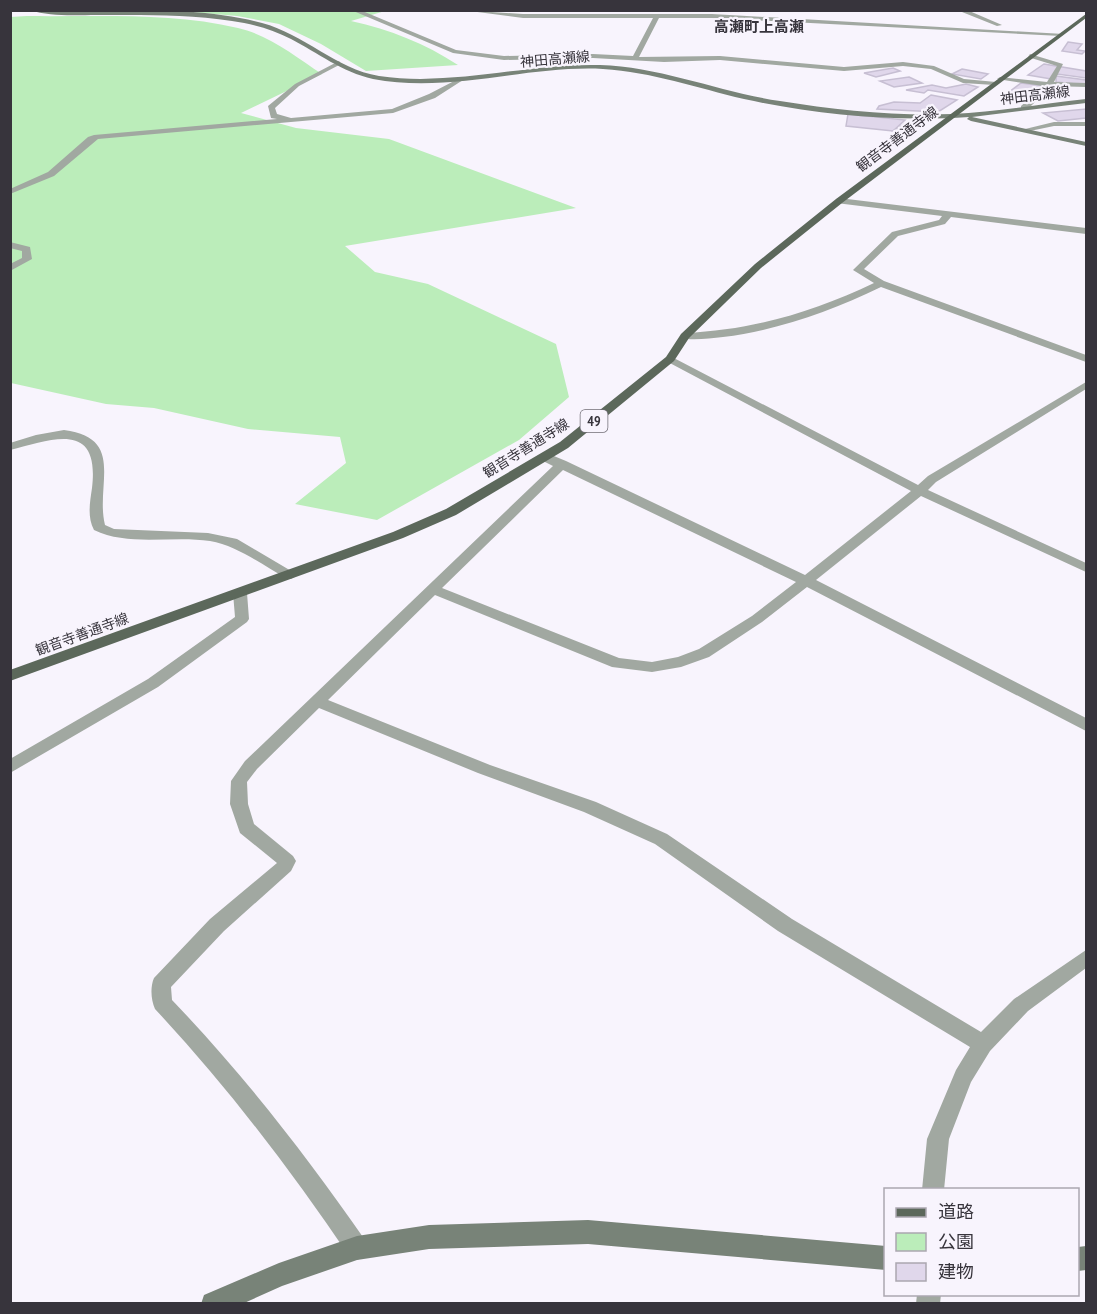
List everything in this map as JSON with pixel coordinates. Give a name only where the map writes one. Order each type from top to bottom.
[{"type":"main road","name":"神田高瀬線","points":[[33,10],[170,14],[241,20],[285,32],[339,63],[382,78],[427,81],[460,80],[580,68],[626,69],[662,75],[759,100],[901,114],[953,116],[1086,101]]},
{"type":"main road","name":"観音寺善通寺線","points":[[10,676],[291,575],[451,512],[545,457],[564,445],[670,359],[685,336],[758,266],[839,201],[997,81],[1084,19]]},
{"type":"main road","points":[[953,116],[1086,144]]},
{"type":"main road","points":[[213,1304],[279,1275],[357,1248],[429,1237],[588,1232],[884,1258]]},
{"type":"street","points":[[354,10],[455,52],[504,58],[593,56],[720,58],[844,69],[903,64],[932,67],[963,81],[1086,85]]},
{"type":"street","points":[[465,10],[523,16],[712,16],[1061,34]]},
{"type":"street","points":[[960,10],[999,24],[1005,31]]},
{"type":"street","points":[[635,58],[656,17]]},
{"type":"street","points":[[1024,108],[1049,84],[1060,65],[1030,56]]},
{"type":"street","points":[[300,120],[274,116],[271,108],[297,85],[339,63]]},
{"type":"street","points":[[10,192],[51,174],[91,139],[393,111],[432,96],[460,80]]},
{"type":"street","points":[[1025,130],[1054,124],[1086,124]]},
{"type":"street","points":[[839,201],[1086,231]]},
{"type":"street","points":[[948,215],[942,222],[895,234],[858,270],[881,283],[1086,359]]},
{"type":"street","points":[[10,245],[27,249],[28,254],[27,259],[10,268]]},
{"type":"street","points":[[685,336],[722,336],[789,323],[832,308],[881,283]]},
{"type":"street","points":[[670,359],[920,491],[1086,568]]},
{"type":"street","points":[[434,590],[617,663],[652,667],[681,662],[704,653],[757,619],[920,491],[932,479],[1086,385]]},
{"type":"street","points":[[10,447],[62,432],[80,437],[92,446],[99,465],[96,518],[99,526],[111,532],[208,537],[232,542],[291,575]]},
{"type":"street","points":[[545,457],[804,580],[1086,725]]},
{"type":"street","points":[[357,1248],[303,1169],[214,1058],[162,1003],[161,984],[217,925],[285,866],[287,861],[246,828],[238,804],[239,781],[251,765],[562,464]]},
{"type":"street","points":[[10,767],[153,683],[242,619],[240,593]]},
{"type":"street","points":[[316,700],[484,769],[590,807],[661,839],[785,925],[983,1044]]},
{"type":"street","points":[[933,1188],[938,1139],[963,1077],[983,1044],[1021,1005],[1086,958]]},
{"type":"green space","points":[[92,10],[385,11],[351,21],[407,38],[458,65],[366,71],[321,44],[279,24],[237,16],[179,11],[84,11]]},
{"type":"green space","points":[[10,17],[160,17],[212,23],[249,31],[282,47],[322,74],[241,113],[296,128],[389,139],[576,208],[345,246],[375,272],[428,284],[556,344],[569,397],[519,440],[377,520],[295,504],[346,463],[340,437],[248,429],[154,408],[106,404],[11,383]]},
{"type":"building","points":[[1068,42],[1082,44],[1077,50],[1085,51],[1082,54],[1062,51]]},
{"type":"building","points":[[1044,64],[1086,71],[1086,78],[1057,74],[1051,79],[1028,75]]},
{"type":"building","points":[[893,68],[900,71],[876,77],[864,73]]},
{"type":"building","points":[[962,69],[988,74],[981,79],[952,74]]},
{"type":"building","points":[[1056,76],[1086,80],[1086,85],[1056,82]]},
{"type":"building","points":[[909,77],[922,83],[894,87],[880,81]]},
{"type":"building","points":[[1021,83],[1045,86],[1032,100],[1009,92]]},
{"type":"building","points":[[966,84],[978,87],[964,96],[928,90],[924,93],[906,90],[932,85],[946,88]]},
{"type":"building","points":[[931,95],[957,100],[938,112],[877,109],[879,106],[894,102],[920,103]]},
{"type":"building","points":[[1086,109],[1086,118],[1058,121],[1043,113]]},
{"type":"building","points":[[848,114],[905,120],[893,131],[846,126]]},
{"type":"building","points":[[906,123],[919,126],[908,134],[893,131]]},
{"type":"district","name":"高瀬町上高瀬","points":[[759,26]]}]
